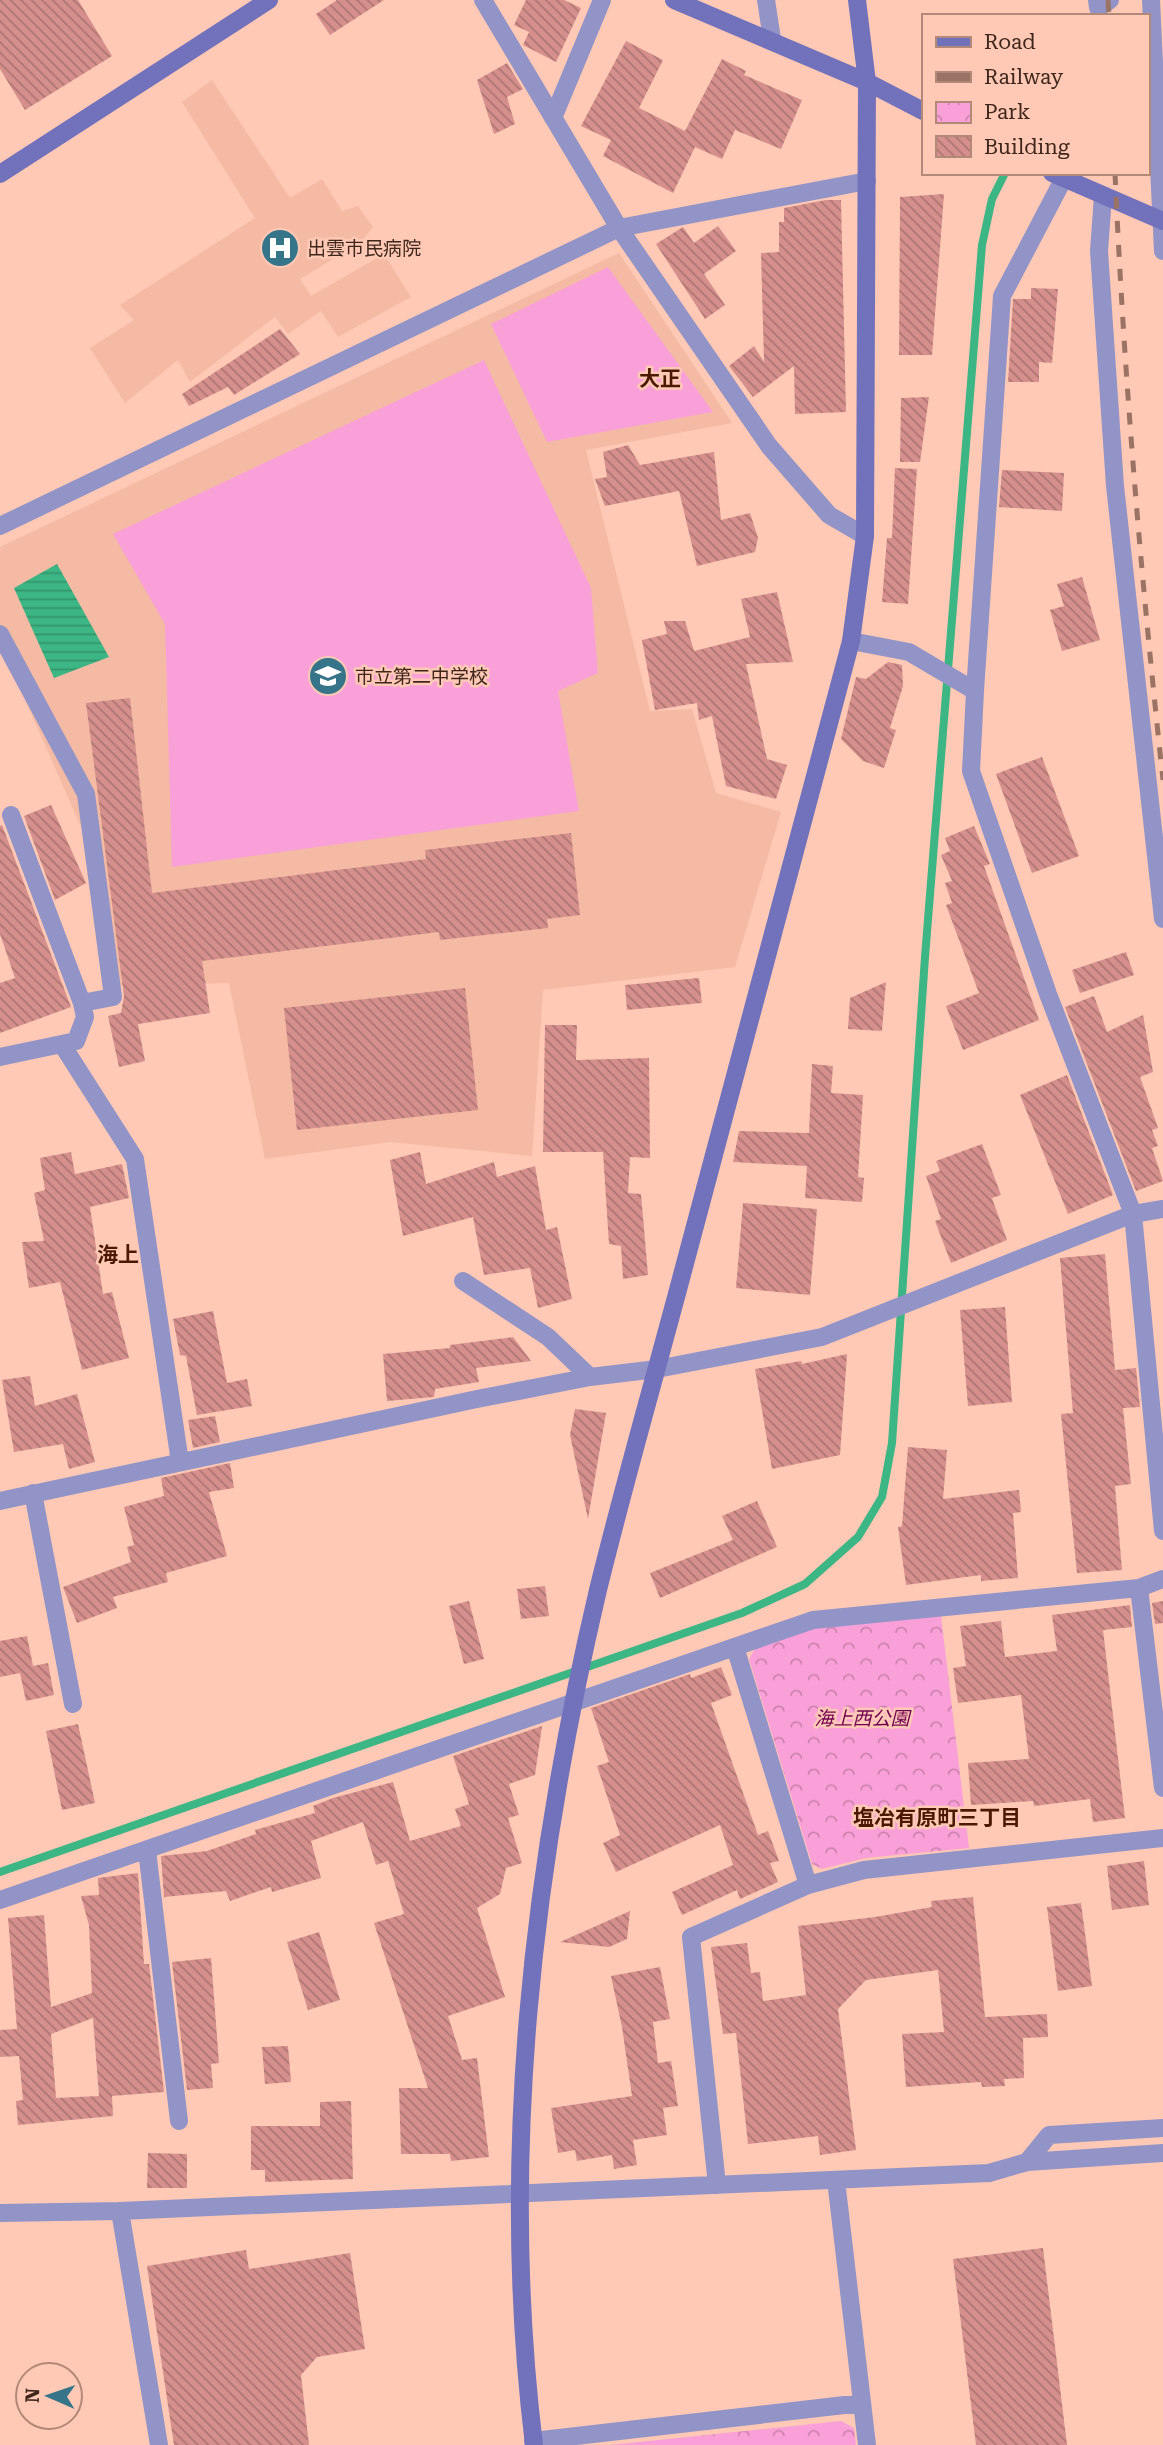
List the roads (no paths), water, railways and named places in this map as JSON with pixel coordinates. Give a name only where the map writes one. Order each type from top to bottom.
[{"type":"street","points":[[0,174],[269,0]]},
{"type":"street","points":[[483,0],[619,228],[769,446],[829,515],[866,536]]},
{"type":"street","points":[[553,118],[602,0]]},
{"type":"street","points":[[674,0],[772,39],[922,110]]},
{"type":"street","points":[[766,0],[772,39]]},
{"type":"street","points":[[857,0],[867,82],[866,536],[851,641],[598,1592],[574,1701],[538,1905],[520,2105],[520,2194],[523,2320],[533,2443],[862,2403]]},
{"type":"street","points":[[1097,0],[1098,8],[1110,0]]},
{"type":"street","points":[[1151,1],[1163,251]]},
{"type":"street","points":[[1163,221],[1056,175],[1002,296],[971,771],[1048,994],[1133,1214],[1163,1531]]},
{"type":"street","points":[[0,526],[619,228],[867,181]]},
{"type":"street","points":[[1103,196],[1099,251],[1115,486],[1163,919]]},
{"type":"street","points":[[0,634],[86,794],[113,997],[82,1003]]},
{"type":"street","points":[[851,641],[909,652],[975,691]]},
{"type":"street","points":[[0,1057],[63,1046],[76,1041],[85,1017],[11,815]]},
{"type":"street","points":[[63,1046],[135,1159],[180,1462]]},
{"type":"street","points":[[0,1501],[590,1377],[657,1369],[822,1337],[1133,1214],[1163,1209]]},
{"type":"street","points":[[463,1281],[548,1337],[590,1377]]},
{"type":"street","points":[[33,1493],[73,1703]]},
{"type":"street","points":[[0,1900],[813,1620],[1139,1588],[1163,1579]]},
{"type":"street","points":[[1139,1588],[1163,1788]]},
{"type":"street","points":[[735,1647],[808,1885]]},
{"type":"street","points":[[717,2185],[691,1937],[808,1885],[864,1870],[1163,1838]]},
{"type":"street","points":[[147,1850],[179,2121]]},
{"type":"street","points":[[1027,2162],[1049,2136],[1163,2128]]},
{"type":"street","points":[[0,2213],[120,2211],[989,2173],[1027,2162],[1163,2153]]},
{"type":"street","points":[[836,2180],[867,2445]]},
{"type":"street","points":[[120,2211],[159,2445]]},
{"type":"waterway","points":[[0,1872],[742,1613],[805,1584],[858,1537],[882,1497],[892,1443],[925,957],[982,245],[992,199],[1004,175]]},
{"type":"railway","points":[[1108,0],[1109,14]]},
{"type":"railway","points":[[1115,175],[1134,477],[1163,780]]},
{"type":"place","name":"出雲市民病院","points":[[280,248]]},
{"type":"place","name":"市立第二中学校","points":[[328,676]]},
{"type":"district","name":"大正","points":[[660,379]]},
{"type":"district","name":"海上","points":[[118,1255]]},
{"type":"district","name":"塩冶有原町三丁目","points":[[937,1818]]},
{"type":"park label","name":"海上西公園","points":[[862,1718]]}]
